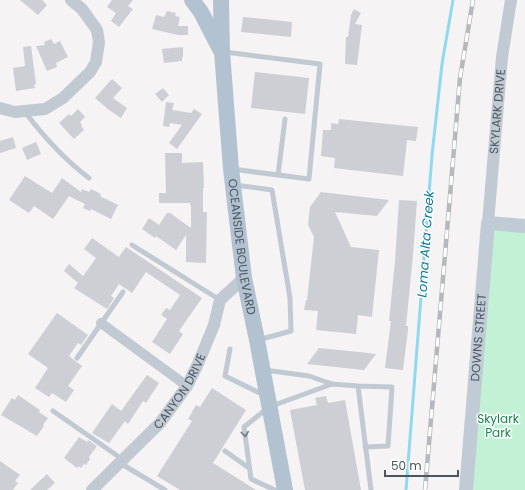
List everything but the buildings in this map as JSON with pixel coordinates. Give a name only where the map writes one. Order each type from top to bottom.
[{"type":"main road","points":[[192,0],[201,12],[222,52]]},
{"type":"main road","name":"OCEANSIDE BOULEVARD","points":[[221,0],[222,52],[232,185],[244,278],[285,490]]},
{"type":"main road","points":[[488,223],[525,226]]},
{"type":"main road","name":"DOWNS STREET","points":[[466,490],[488,223]]},
{"type":"street","points":[[0,108],[15,112],[45,109],[63,98],[90,72],[96,62],[99,42],[97,30],[82,9],[71,0]]},
{"type":"street","name":"SKYLARK DRIVE","points":[[488,223],[502,57],[511,0]]},
{"type":"street","points":[[220,300],[244,278]]},
{"type":"street","name":"CANYON DRIVE","points":[[92,490],[160,423],[187,386],[214,325],[220,300]]},
{"type":"street","points":[[101,323],[187,386]]},
{"type":"lane","points":[[222,52],[320,64],[309,179],[231,169]]},
{"type":"lane","points":[[24,112],[41,134],[76,168],[90,178]]},
{"type":"lane","points":[[278,175],[284,119]]},
{"type":"lane","points":[[232,185],[272,190],[290,298],[291,331],[257,340]]},
{"type":"lane","points":[[132,245],[220,300]]},
{"type":"lane","points":[[77,358],[123,292]]},
{"type":"lane","points":[[230,349],[225,376],[268,402]]},
{"type":"lane","points":[[262,369],[309,376],[332,384],[392,387],[388,446],[365,447]]},
{"type":"lane","points":[[275,490],[251,479],[244,427],[268,402],[332,384]]},
{"type":"lane","points":[[358,386],[371,490]]},
{"type":"lane","points":[[53,411],[121,461],[165,490]]},
{"type":"lane","points":[[225,451],[249,468]]},
{"type":"green space","name":"Skylark Park","points":[[488,222],[525,225],[525,490],[466,490]]},
{"type":"waterway","name":"Loma Alta Creek","points":[[406,490],[432,155],[442,64],[453,0]]},
{"type":"railway","points":[[425,490],[460,78],[473,0]]}]
